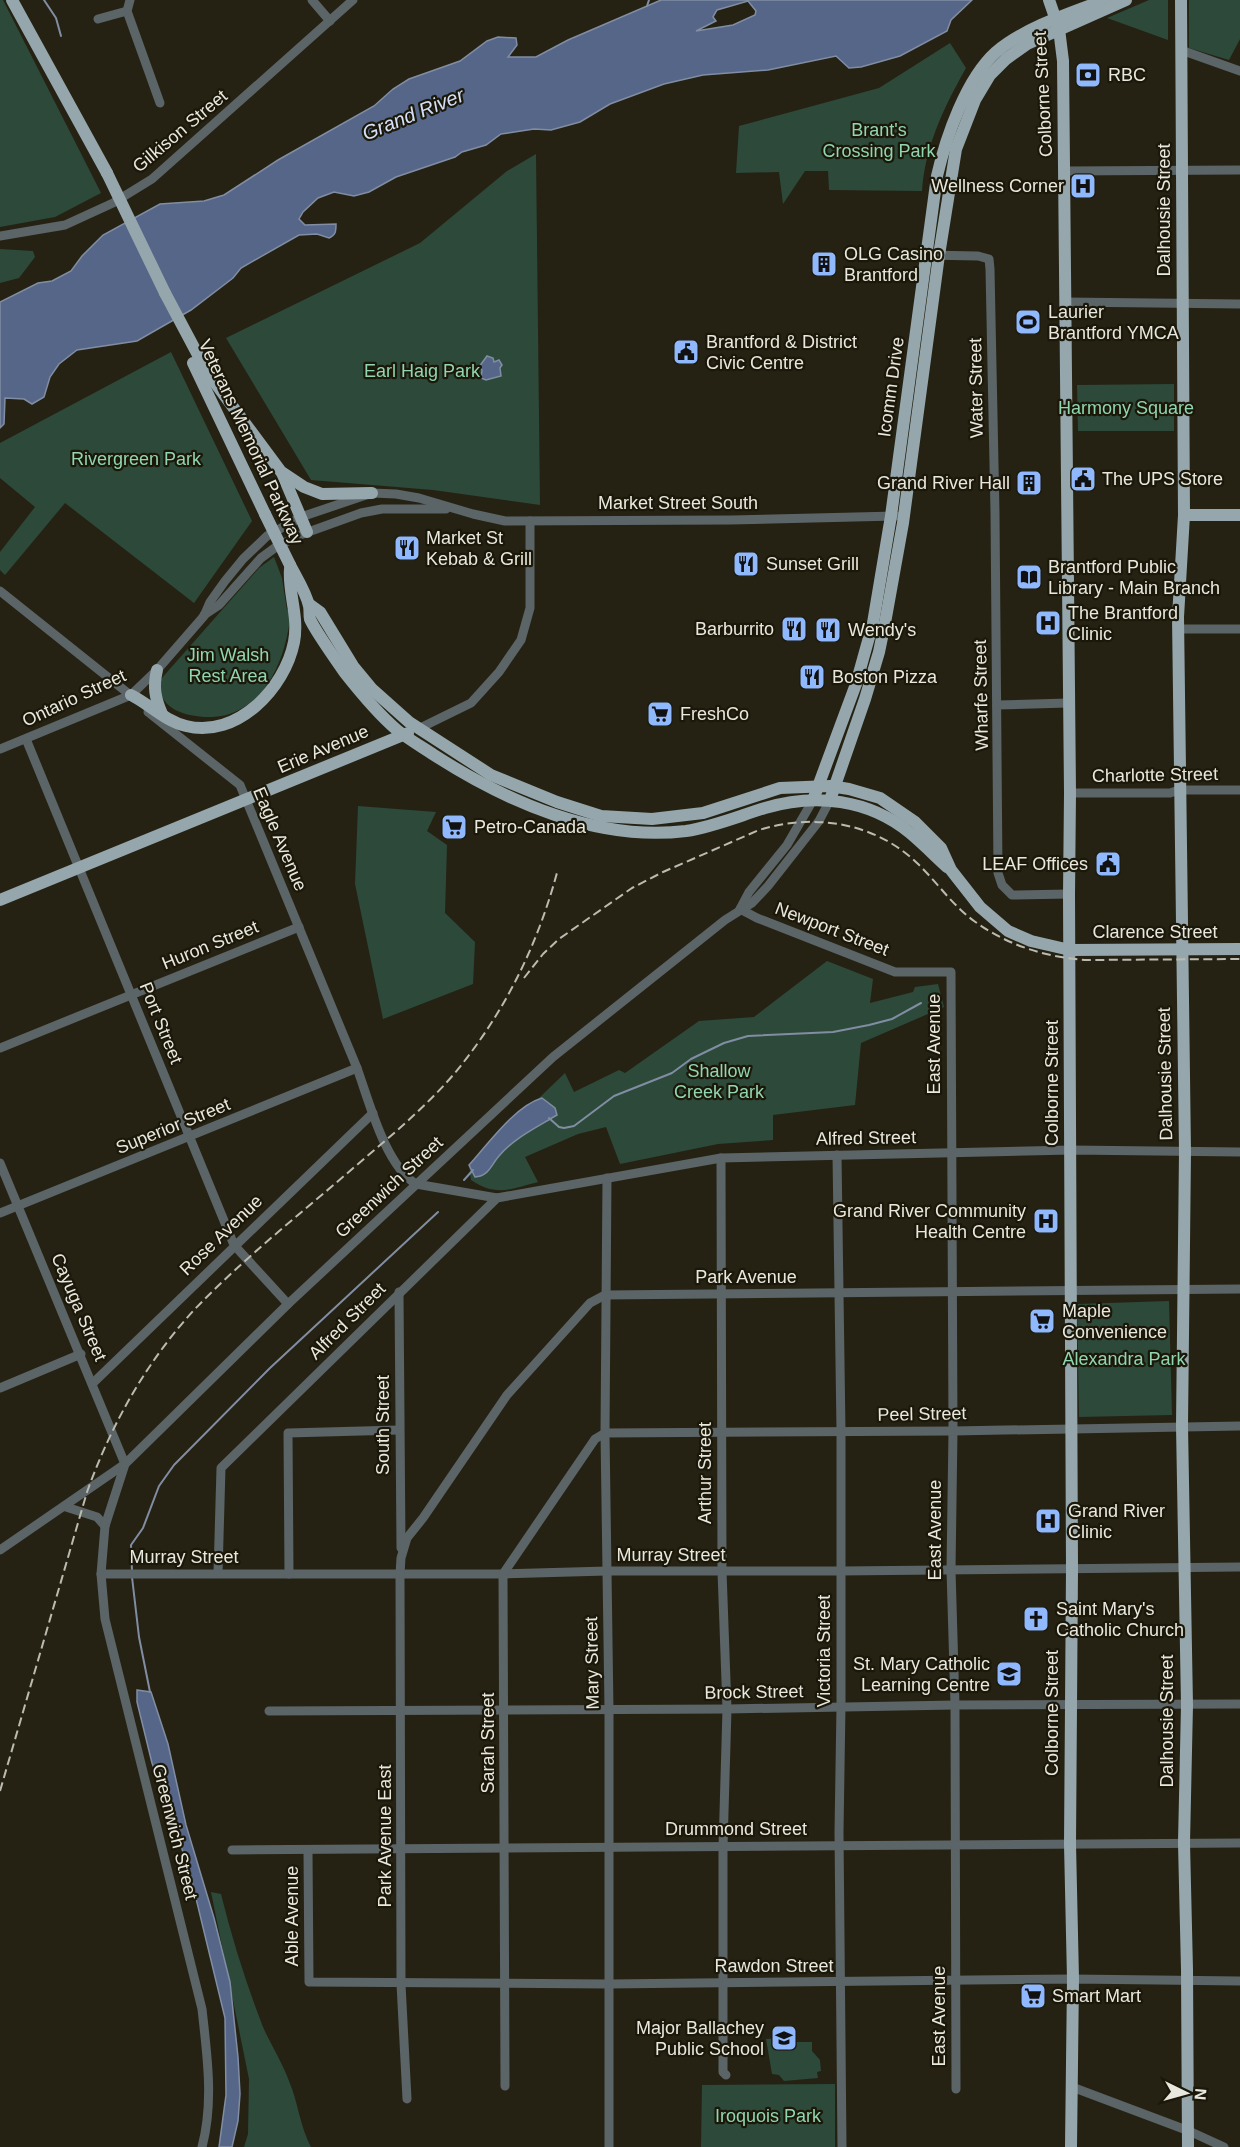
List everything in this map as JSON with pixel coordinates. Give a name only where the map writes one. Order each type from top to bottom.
[{"type":"main road","name":"Veterans Memorial Parkway","points":[[12,0],[107,172],[165,293],[171,316],[203,374],[265,514],[309,604],[310,619],[344,671],[378,711],[403,735],[485,785],[563,817],[609,829],[642,832],[686,831],[803,800],[830,800],[855,805],[887,818],[910,833],[951,870]]},
{"type":"main road","name":"Colborne Street","points":[[1048,0],[1058,24],[1063,61],[1070,792],[1072,1569],[1070,1844],[1073,1979],[1071,2147]]},
{"type":"main road","points":[[1083,0],[1094,0]]},
{"type":"main road","points":[[1058,24],[1105,0]]},
{"type":"main road","points":[[1058,24],[1126,0]]},
{"type":"main road","name":"Dalhousie Street","points":[[1181,0],[1184,515],[1178,629],[1185,1152],[1182,1426],[1187,1705],[1184,1843],[1188,2147]]},
{"type":"main road","name":"Icomm Drive","points":[[813,800],[856,684],[873,623],[933,255],[956,149],[975,100],[990,75],[1006,59],[1058,24]]},
{"type":"main road","name":"Icomm Drive","points":[[830,800],[879,652],[904,517],[933,255]]},
{"type":"main road","points":[[203,374],[282,473],[307,532]]},
{"type":"main road","points":[[282,473],[304,487],[322,494],[372,493]]},
{"type":"main road","points":[[1184,515],[1240,515]]},
{"type":"main road","points":[[131,694],[147,703],[162,716],[186,726],[206,728],[222,726],[256,707],[275,686],[287,665],[294,640],[295,608],[289,578],[290,565]]},
{"type":"main road","name":"Veterans Memorial Parkway","points":[[309,604],[320,612],[353,666],[388,704],[418,729],[491,775],[557,802],[612,817],[652,819],[703,813],[780,788],[836,787],[880,798],[904,813],[928,833],[940,848],[951,870]]},
{"type":"main road","points":[[158,670],[154,681],[155,696],[162,716]]},
{"type":"main road","name":"Erie Avenue","points":[[0,900],[418,729]]},
{"type":"main road","name":"Clarence Street","points":[[951,870],[980,907],[1008,931],[1031,941],[1070,950],[1240,949]]},
{"type":"street","points":[[130,0],[127,11],[160,103]]},
{"type":"street","points":[[312,0],[330,21]]},
{"type":"street","name":"Gilkison Street","points":[[0,236],[65,225],[113,203],[152,179],[353,0]]},
{"type":"street","points":[[98,19],[127,11]]},
{"type":"street","points":[[1181,50],[1240,71]]},
{"type":"street","points":[[1064,171],[1240,170]]},
{"type":"street","name":"Water Street","points":[[933,255],[978,256],[989,259],[995,518]]},
{"type":"street","points":[[1065,302],[1240,304]]},
{"type":"street","name":"Market Street South","points":[[204,615],[225,581],[243,559],[267,536],[302,517],[372,493],[419,498],[495,520],[904,517]]},
{"type":"street","name":"Market Street South","points":[[204,615],[219,605],[261,558],[276,547],[307,532],[362,513],[382,510],[454,509]]},
{"type":"street","name":"Wharfe Street","points":[[995,518],[998,873],[1002,885],[1012,895],[1069,894]]},
{"type":"street","name":"Erie Avenue","points":[[418,729],[471,703],[499,672],[521,640],[530,608],[530,521]]},
{"type":"street","name":"Eagle Avenue","points":[[0,591],[131,694],[141,706],[240,785],[357,1068],[373,1113],[398,1165],[407,1178],[416,1184]]},
{"type":"street","name":"Ontario Street","points":[[0,749],[131,694],[158,670],[204,615]]},
{"type":"street","points":[[1178,629],[1240,629]]},
{"type":"street","points":[[998,705],[1068,703]]},
{"type":"street","name":"Port Street","points":[[26,739],[234,1245],[288,1304]]},
{"type":"street","name":"Charlotte Street","points":[[1070,792],[1170,793],[1179,790],[1240,790]]},
{"type":"street","name":"Greenwich Street","points":[[740,909],[750,892],[788,845],[813,800]]},
{"type":"street","name":"Greenwich Street","points":[[202,2147],[208,2120],[208,2062],[202,2009],[105,1619],[105,1526],[125,1464],[288,1304],[553,1057],[740,909],[752,903],[819,821],[830,800]]},
{"type":"street","name":"Newport Street","points":[[740,909],[757,918],[895,972],[951,972]]},
{"type":"street","name":"Huron Street","points":[[0,1048],[299,927]]},
{"type":"street","name":"East Avenue","points":[[951,972],[953,1431],[951,1570],[955,1705],[956,2089]]},
{"type":"street","name":"Superior Street","points":[[0,1213],[357,1068]]},
{"type":"street","name":"Rose Avenue","points":[[93,1383],[373,1113]]},
{"type":"street","name":"Alfred Street","points":[[416,1184],[497,1198],[721,1158],[1071,1150],[1240,1152]]},
{"type":"street","name":"Victoria Street","points":[[837,1155],[841,1431],[839,1845],[842,2147]]},
{"type":"street","name":"Arthur Street","points":[[721,1158],[722,1571],[727,1709],[723,1847],[723,2072],[726,2075]]},
{"type":"street","name":"Cayuga Street","points":[[0,1163],[125,1464]]},
{"type":"street","name":"Mary Street","points":[[607,1178],[605,1433],[609,1710],[609,2147]]},
{"type":"street","name":"Alfred Street","points":[[218,1573],[222,1468],[497,1198]]},
{"type":"street","name":"Park Avenue","points":[[605,1295],[1240,1289]]},
{"type":"street","name":"South Street","points":[[399,1292],[401,1558]]},
{"type":"street","points":[[400,1574],[406,1538],[423,1518],[507,1395],[590,1303],[605,1295]]},
{"type":"street","points":[[0,1388],[81,1354]]},
{"type":"street","name":"Peel Street","points":[[605,1433],[953,1431],[1071,1427],[1240,1426]]},
{"type":"street","points":[[289,1574],[288,1433],[399,1430]]},
{"type":"street","points":[[503,1574],[595,1439],[605,1433]]},
{"type":"street","points":[[0,1550],[66,1507],[125,1464]]},
{"type":"street","points":[[66,1507],[98,1516],[105,1526]]},
{"type":"street","name":"Murray Street","points":[[105,1574],[503,1574],[607,1571],[1240,1567]]},
{"type":"street","name":"Park Avenue East","points":[[400,1574],[401,1984],[407,2099]]},
{"type":"street","name":"Sarah Street","points":[[503,1574],[505,2086]]},
{"type":"street","name":"Brock Street","points":[[269,1712],[1240,1704]]},
{"type":"street","name":"Drummond Street","points":[[232,1850],[1240,1843]]},
{"type":"street","name":"Able Avenue","points":[[308,1850],[309,1982]]},
{"type":"street","name":"Rawdon Street","points":[[309,1982],[608,1984],[1073,1979],[1240,1981]]},
{"type":"street","points":[[1072,2087],[1224,2147]]},
{"type":"green space","points":[[0,0],[3,0],[101,193],[55,217],[0,227]]},
{"type":"green space","points":[[1149,0],[1168,0],[1168,40],[1107,18]]},
{"type":"green space","points":[[1189,0],[1240,0],[1240,39],[1229,60],[1189,48]]},
{"type":"green space","name":"Brant's Crossing Park","points":[[950,43],[966,68],[950,97],[931,143],[922,191],[829,190],[828,171],[805,171],[783,204],[779,172],[736,173],[739,126],[879,88]]},
{"type":"green space","name":"Earl Haig Park","points":[[536,154],[540,505],[433,490],[311,480],[226,338],[420,243],[507,171]]},
{"type":"green space","points":[[0,249],[33,251],[35,257],[19,278],[0,283]]},
{"type":"green space","name":"Rivergreen Park","points":[[171,352],[252,521],[194,603],[65,503],[5,575],[0,570],[0,552],[35,507],[0,478],[0,443]]},
{"type":"green space","name":"Harmony Square","points":[[1174,384],[1174,431],[1078,431],[1077,385]]},
{"type":"green space","name":"Jim Walsh Rest Area","points":[[274,557],[282,578],[287,610],[291,611],[282,654],[268,684],[248,705],[226,715],[200,717],[189,715],[170,706],[163,699],[160,690],[161,679],[259,568]]},
{"type":"green space","points":[[358,806],[436,812],[427,831],[447,845],[445,913],[475,942],[473,984],[383,1019],[355,884]]},
{"type":"green space","name":"Shallow Creek Park","points":[[827,961],[873,979],[870,1003],[913,992],[915,987],[938,984],[944,1007],[861,1043],[855,1105],[773,1115],[773,1140],[718,1144],[620,1164],[606,1127],[578,1134],[525,1157],[538,1182],[512,1189],[496,1190],[471,1180],[469,1165],[565,1073],[574,1092],[619,1070],[625,1073],[699,1021],[754,1017]]},
{"type":"green space","name":"Alexandra Park","points":[[1169,1301],[1172,1415],[1079,1417],[1077,1304]]},
{"type":"green space","points":[[211,1892],[221,1894],[251,1994],[263,2027],[289,2081],[311,2147],[244,2147],[248,2134],[249,2079]]},
{"type":"green space","points":[[781,2038],[788,2042],[812,2042],[812,2051],[820,2060],[821,2071],[817,2072],[818,2078],[784,2081],[779,2075],[772,2074],[766,2039]]},
{"type":"green space","name":"Iroquois Park","points":[[835,2084],[835,2147],[701,2147],[702,2085]]},
{"type":"water","name":"Grand River","points":[[661,0],[972,0],[951,20],[947,31],[900,56],[849,68],[836,56],[768,70],[703,75],[664,84],[610,104],[580,122],[551,130],[534,129],[501,134],[486,145],[396,177],[369,192],[354,196],[334,192],[318,198],[299,219],[305,225],[336,224],[335,233],[331,237],[317,234],[299,235],[241,268],[233,278],[191,310],[137,341],[77,350],[59,364],[50,377],[44,397],[32,404],[24,399],[5,398],[4,424],[0,428],[0,302],[38,283],[52,281],[71,271],[103,235],[160,204],[204,201],[224,195],[278,160],[374,106],[393,89],[409,79],[460,61],[487,41],[498,37],[516,38],[517,45],[508,57],[536,57],[568,40]],"holes":[[[748,1],[756,11],[755,15],[733,25],[696,31],[716,21],[713,17],[717,10]]]},
{"type":"water","points":[[487,356],[493,358],[494,362],[499,360],[502,365],[501,376],[486,380],[481,378],[482,370],[479,367]]},
{"type":"water","points":[[542,1098],[555,1108],[557,1115],[519,1138],[499,1156],[484,1175],[475,1177],[469,1165],[512,1117],[532,1102]]},
{"type":"water","points":[[137,1690],[151,1692],[168,1744],[186,1825],[214,1918],[230,1982],[240,2094],[238,2121],[232,2147],[219,2147],[226,2095],[225,2018],[193,1886],[152,1763],[137,1702]]},
{"type":"waterway","points":[[44,0],[56,18],[61,36]]},
{"type":"waterway","points":[[647,6],[649,0]]},
{"type":"waterway","points":[[549,1118],[559,1127],[574,1126],[614,1096],[672,1073],[691,1059],[724,1043],[748,1036],[833,1032],[869,1025],[892,1019],[921,1003]]},
{"type":"waterway","points":[[464,1180],[473,1170]]},
{"type":"waterway","points":[[132,1571],[131,1545],[143,1528],[159,1486],[174,1465],[270,1368],[438,1212]]},
{"type":"waterway","points":[[132,1577],[139,1637],[150,1692]]},
{"type":"railway","points":[[524,978],[543,954],[559,939],[632,888],[759,830],[801,822],[842,825],[882,838],[917,863],[974,921],[1000,937],[1041,953],[1085,960],[1240,959]]},
{"type":"railway","points":[[0,1791],[87,1492],[107,1443],[132,1395],[177,1329],[213,1291],[404,1124],[454,1074],[489,1027],[517,978],[540,925],[558,869]]},
{"type":"place","name":"RBC","points":[[1088,75]]},
{"type":"place","name":"Wellness Corner","points":[[1083,186]]},
{"type":"place","name":"OLG Casino Brantford","points":[[824,264]]},
{"type":"place","name":"Laurier Brantford YMCA","points":[[1028,322]]},
{"type":"place","name":"Brantford & District Civic Centre","points":[[686,352]]},
{"type":"place","name":"The UPS Store","points":[[1083,479]]},
{"type":"place","name":"Grand River Hall","points":[[1029,483]]},
{"type":"place","name":"Market St Kebab & Grill","points":[[407,548]]},
{"type":"place","name":"Sunset Grill","points":[[746,564]]},
{"type":"place","name":"Brantford Public Library - Main Branch","points":[[1029,577]]},
{"type":"place","name":"The Brantford Clinic","points":[[1048,623]]},
{"type":"place","name":"Barburrito","points":[[794,629]]},
{"type":"place","name":"Wendy's","points":[[828,630]]},
{"type":"place","name":"Boston Pizza","points":[[812,677]]},
{"type":"place","name":"FreshCo","points":[[660,714]]},
{"type":"place","name":"Petro-Canada","points":[[454,827]]},
{"type":"place","name":"LEAF Offices","points":[[1108,864]]},
{"type":"place","name":"Grand River Community Health Centre","points":[[1046,1221]]},
{"type":"place","name":"Maple Convenience","points":[[1042,1321]]},
{"type":"place","name":"Grand River Clinic","points":[[1048,1521]]},
{"type":"place","name":"Saint Mary's Catholic Church","points":[[1036,1619]]},
{"type":"place","name":"St. Mary Catholic Learning Centre","points":[[1009,1674]]},
{"type":"place","name":"Smart Mart","points":[[1033,1996]]},
{"type":"place","name":"Major Ballachey Public School","points":[[784,2038]]}]
